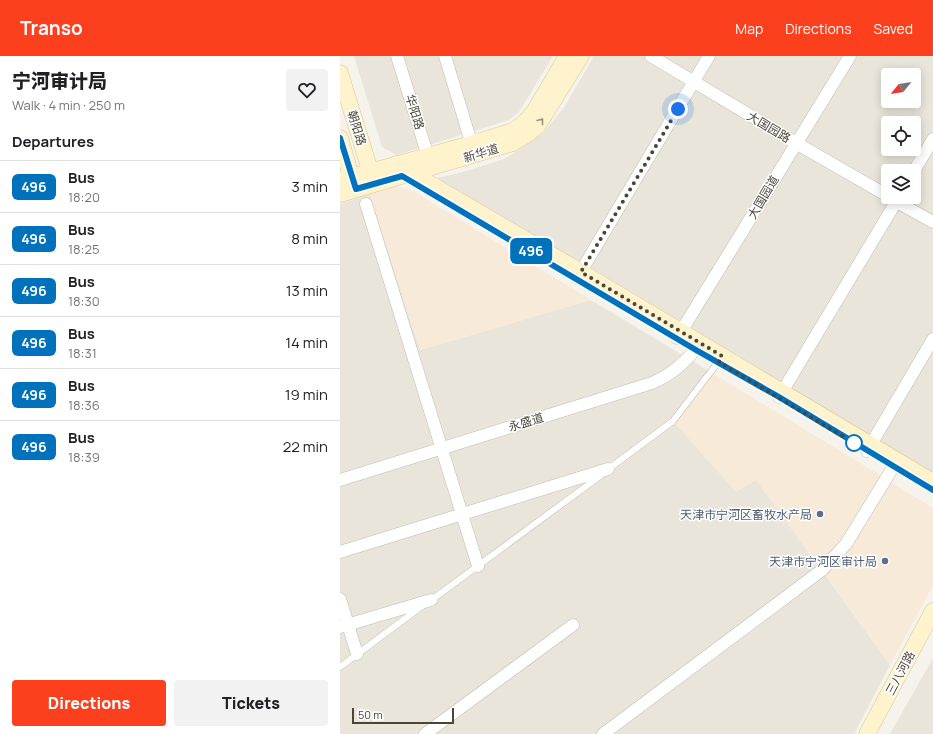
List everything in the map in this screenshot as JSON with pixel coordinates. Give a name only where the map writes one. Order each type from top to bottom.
[{"type":"street","name":"华阳路","points":[[397,56],[430,161]]},
{"type":"street","points":[[445,56],[473,149]]},
{"type":"street","name":"新华道","points":[[473,149],[513,131],[524,123],[534,112],[567,56]]},
{"type":"street","name":"新华道","points":[[340,194],[349,182],[404,171],[430,161],[473,149],[513,143],[528,134],[538,125],[582,56]]},
{"type":"street","name":"大国园路","points":[[651,56],[796,143],[881,191]]},
{"type":"street","points":[[579,275],[709,56]]},
{"type":"street","name":"大国园道","points":[[679,335],[850,56]]},
{"type":"street","name":"朝阳路","points":[[340,73],[372,178]]},
{"type":"street","name":"朝阳路","points":[[340,138],[349,182]]},
{"type":"street","points":[[918,164],[933,140]]},
{"type":"street","points":[[404,171],[869,448],[933,482]]},
{"type":"street","points":[[366,204],[478,566]]},
{"type":"street","points":[[781,395],[890,204]]},
{"type":"street","name":"大国园路","points":[[903,204],[933,222]]},
{"type":"street","points":[[869,448],[933,339]]},
{"type":"street","name":"永盛道","points":[[340,480],[652,383],[669,374],[698,346]]},
{"type":"street","points":[[896,463],[933,490]]},
{"type":"street","points":[[603,734],[822,570],[846,544],[896,463]]},
{"type":"street","points":[[340,552],[608,470]]},
{"type":"street","points":[[340,599],[344,626],[357,654]]},
{"type":"street","points":[[344,626],[431,600]]},
{"type":"street","name":"三八河路","points":[[867,734],[933,611]]},
{"type":"street","points":[[425,734],[573,625]]},
{"type":"street","name":"三八河路","points":[[875,734],[933,628]]},
{"type":"lane","points":[[340,667],[673,421],[721,359]]},
{"type":"shaded area","points":[[354,56],[553,56],[519,112],[509,120],[397,155],[382,147]]},
{"type":"shaded area","points":[[594,56],[933,56],[933,473],[434,179],[504,159],[524,147],[544,132],[565,106]]},
{"type":"shaded area","points":[[396,186],[413,191],[591,300],[420,350],[370,194]]},
{"type":"shaded area","points":[[370,194],[420,350],[591,300],[709,371],[756,479],[890,665],[854,734],[340,734],[340,204]]},
{"type":"shaded area","points":[[709,371],[883,477],[840,543],[817,565],[756,480],[736,492],[671,419]]},
{"type":"shaded area","name":"天津市宁河区审计局","points":[[889,481],[933,508],[933,585],[890,665],[825,574]]},
{"type":"shaded area","points":[[933,658],[933,734],[890,734],[911,697]]},
{"type":"bus line","name":"496","points":[[340,138],[356,189],[402,176],[577,278],[696,350],[779,397],[933,490]]},
{"type":"place","name":"天津市宁河区畜牧水产局","points":[[820,514]]},
{"type":"place","name":"天津市宁河区审计局","points":[[885,561]]},
{"type":"route","points":[[678,109],[581,272],[722,356],[719,362],[854,443]]}]
